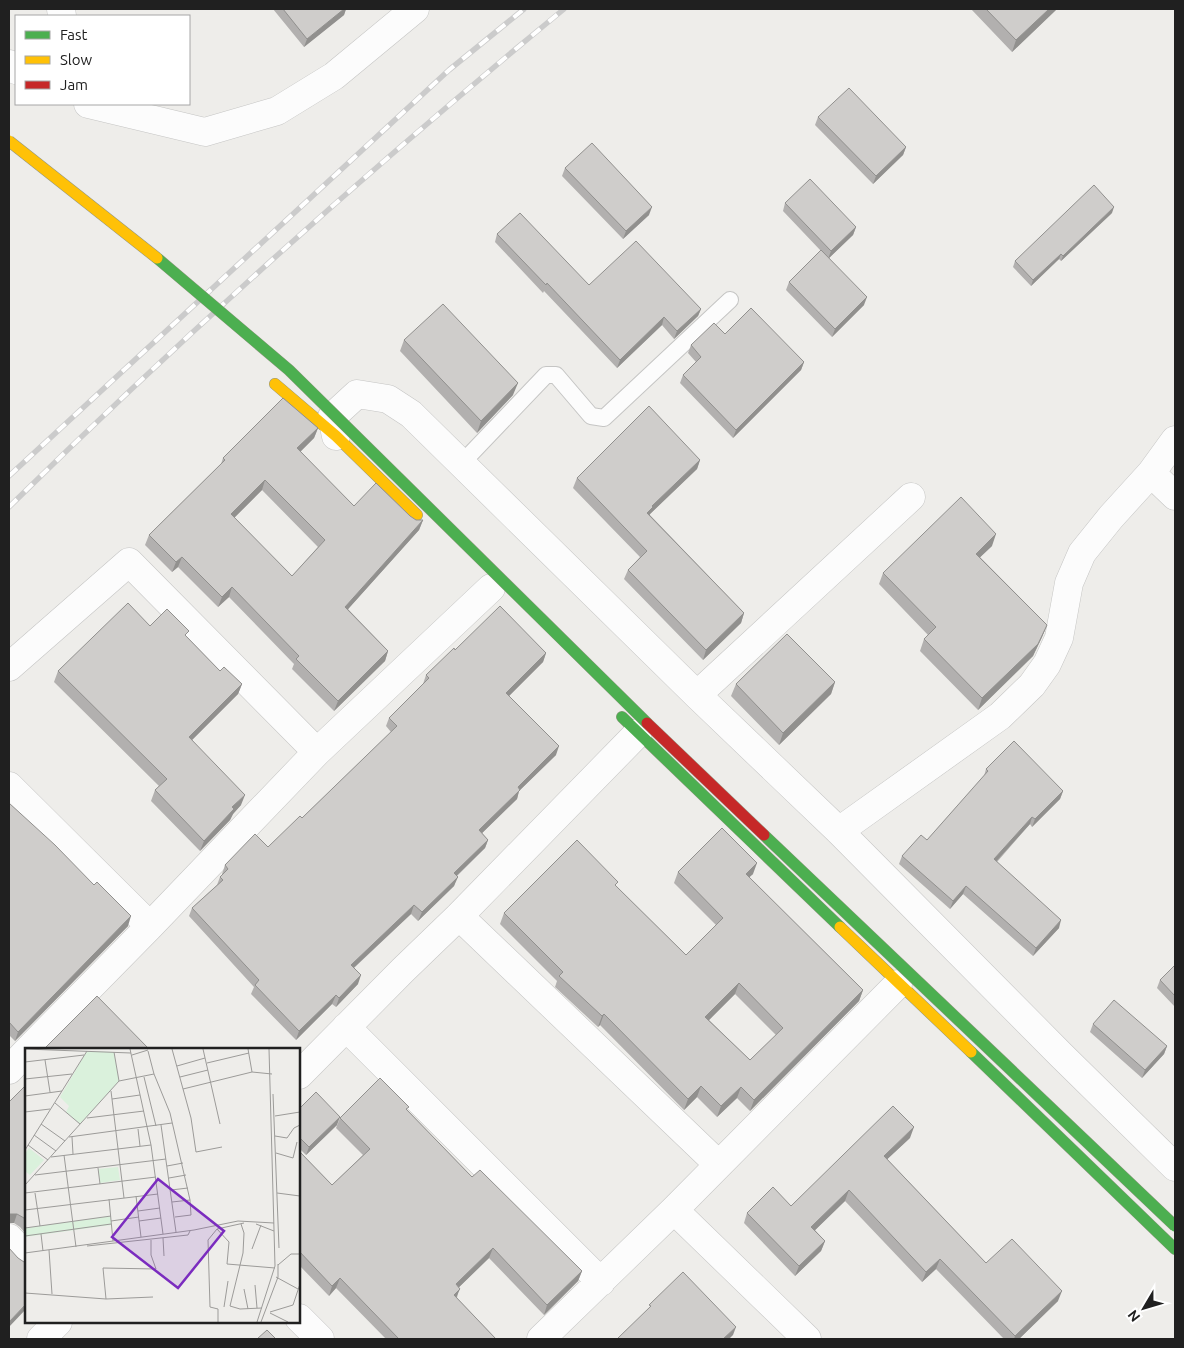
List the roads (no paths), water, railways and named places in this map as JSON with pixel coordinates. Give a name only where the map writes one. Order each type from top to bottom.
[{"type":"street","points":[[92,105],[205,132],[268,114],[277,111],[334,76],[415,9]]},
{"type":"street","points":[[9,141],[138,242],[289,370],[642,718],[1175,1226]]},
{"type":"street","points":[[275,384],[336,436],[428,526]]},
{"type":"street","points":[[336,436],[332,417],[357,394],[388,399],[411,414],[697,695],[839,831],[1175,1167]]},
{"type":"street","points":[[839,831],[1000,716],[1032,685],[1047,664],[1059,638],[1070,583],[1082,553],[1111,517],[1151,473],[1175,440]]},
{"type":"street","points":[[1151,473],[1175,496]]},
{"type":"street","points":[[697,695],[911,497]]},
{"type":"street","points":[[9,667],[129,562],[318,752]]},
{"type":"street","points":[[30,1048],[318,752],[491,588]]},
{"type":"street","points":[[617,712],[1175,1249]]},
{"type":"street","points":[[300,1074],[459,916],[638,733]]},
{"type":"street","points":[[9,786],[150,926]]},
{"type":"street","points":[[459,916],[718,1164]]},
{"type":"street","points":[[541,1339],[674,1210],[898,984]]},
{"type":"street","points":[[346,1027],[601,1282]]},
{"type":"street","points":[[9,1070],[25,1053]]},
{"type":"street","points":[[674,1210],[807,1339]]},
{"type":"street","points":[[9,1238],[25,1255]]},
{"type":"street","points":[[300,1319],[320,1339]]},
{"type":"street","points":[[41,1339],[57,1323]]},
{"type":"lane","points":[[462,463],[546,375],[556,375],[591,416],[604,418],[730,300]]},
{"type":"railway","points":[[9,476],[449,70],[524,9]]},
{"type":"railway","points":[[9,507],[143,378],[281,252],[421,129],[564,9]]}]
